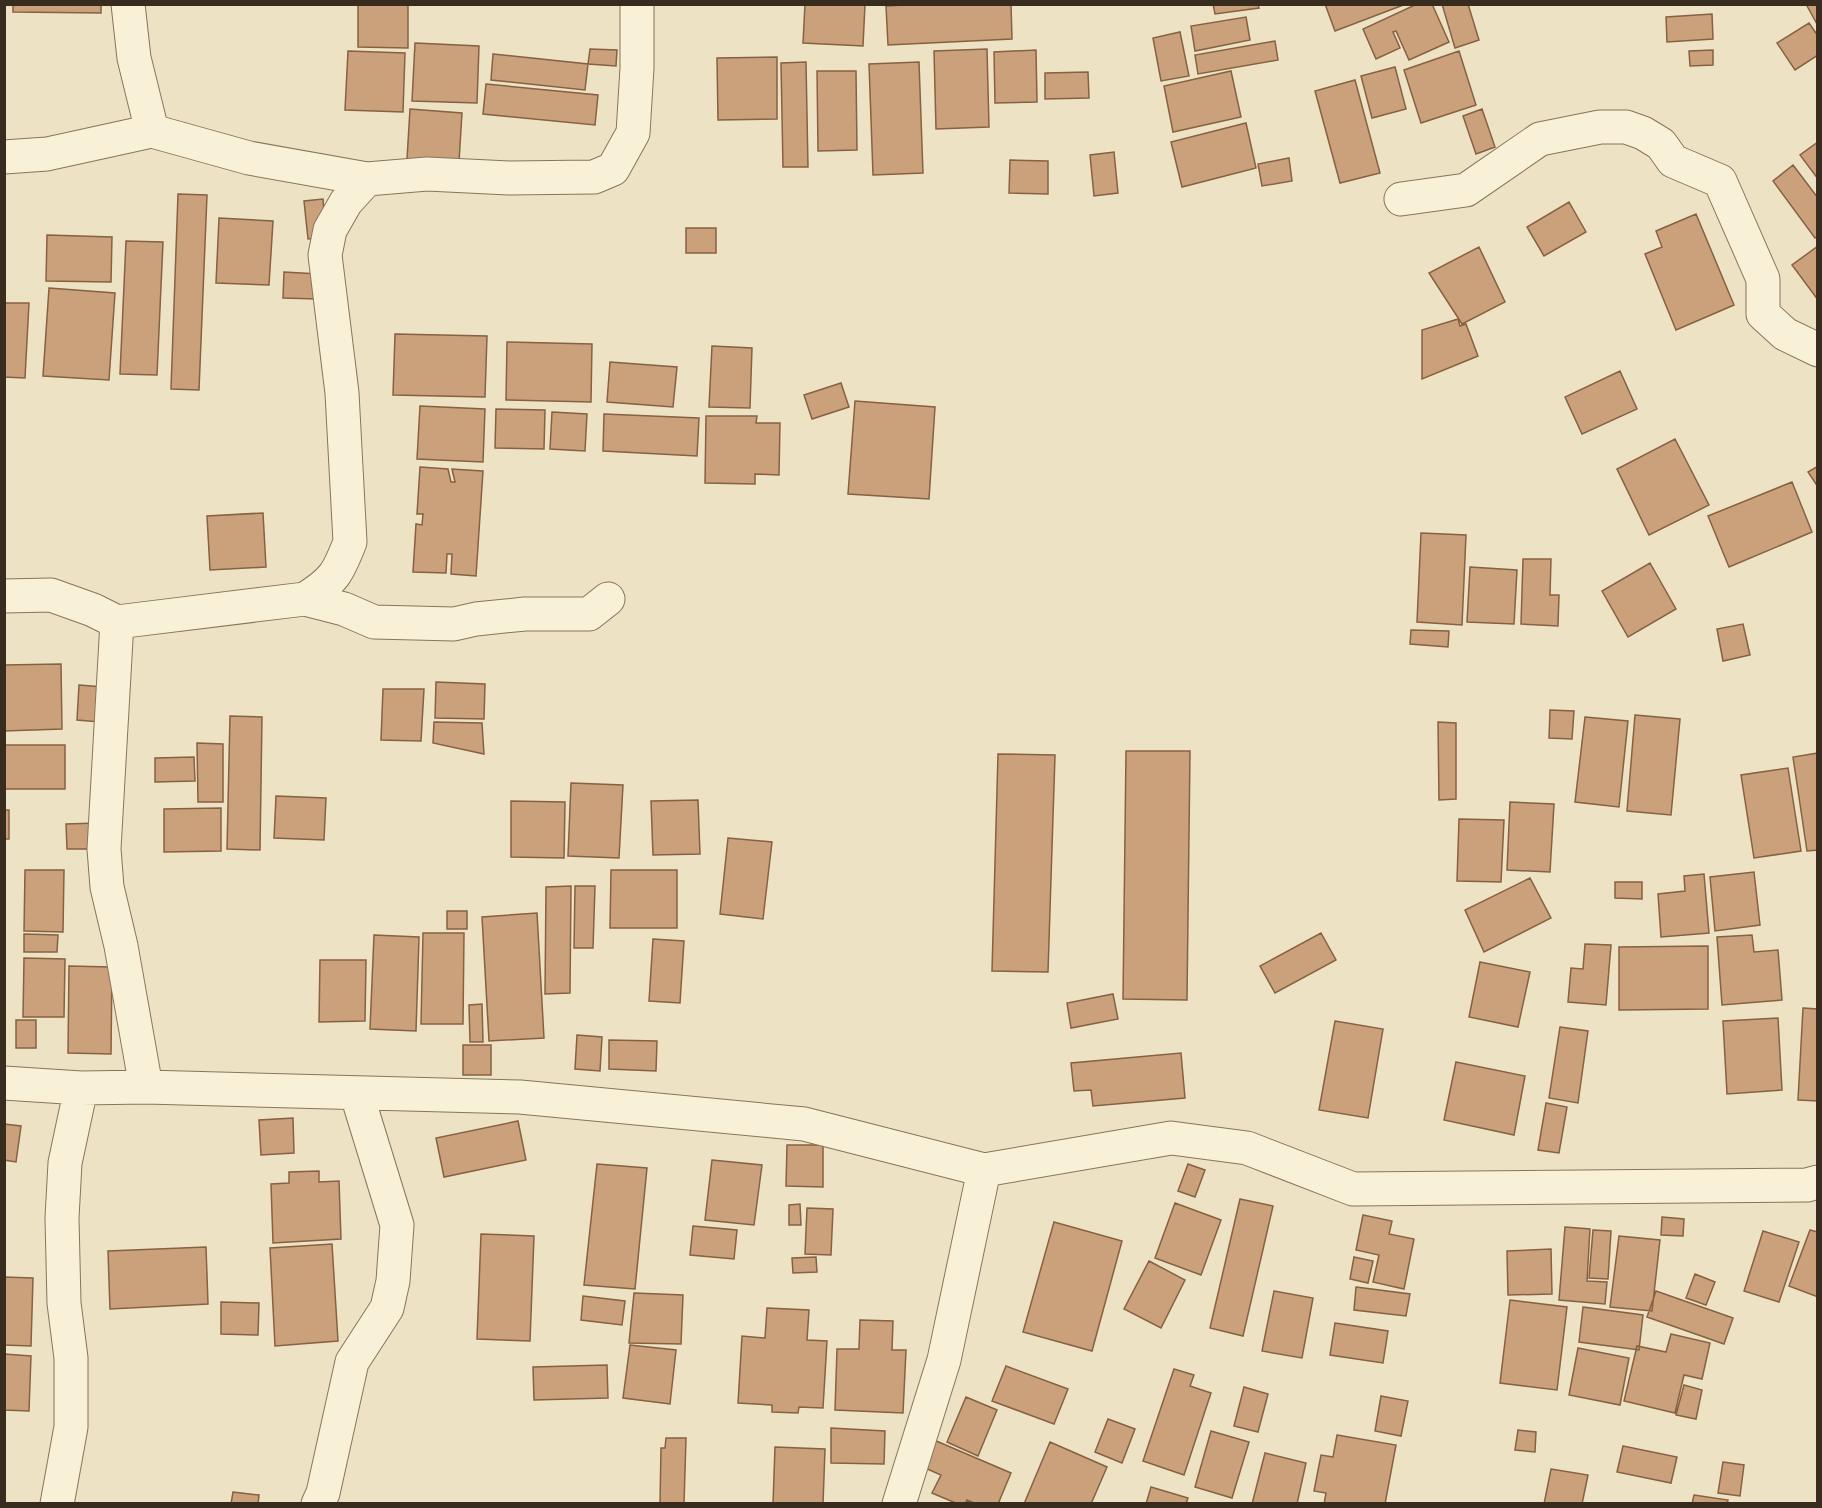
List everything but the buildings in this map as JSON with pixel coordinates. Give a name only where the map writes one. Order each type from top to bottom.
[{"type":"street","points":[[128,4],[134,58],[152,132]]},
{"type":"street","points":[[4,157],[47,154],[152,132],[249,158],[367,179],[427,174],[509,178],[594,177],[613,169],[633,133],[637,68],[637,4]]},
{"type":"street","points":[[1401,199],[1467,190],[1540,139],[1600,127],[1626,127],[1661,144],[1673,161],[1720,181],[1763,279],[1763,314],[1785,334],[1812,353]]},
{"type":"street","points":[[305,599],[328,585],[341,564],[350,542],[342,393],[325,255],[330,230],[346,202],[367,179]]},
{"type":"street","points":[[4,596],[51,595],[93,610],[117,622],[305,599],[344,609],[374,622],[454,624],[476,619],[525,614],[589,614],[608,599]]},
{"type":"street","points":[[117,622],[104,849],[107,887],[121,946],[146,1087]]},
{"type":"street","points":[[4,1083],[81,1088],[146,1087],[357,1095],[520,1097],[804,1124],[984,1170],[1171,1138],[1247,1148],[1353,1189],[1807,1185],[1818,1182]]},
{"type":"street","points":[[57,1503],[70,1427],[71,1358],[64,1303],[62,1218],[65,1163],[81,1088]]},
{"type":"street","points":[[318,1503],[323,1493],[339,1424],[342,1396],[352,1362],[387,1308],[393,1281],[397,1225],[357,1095]]},
{"type":"street","points":[[899,1503],[944,1360],[984,1170]]}]
